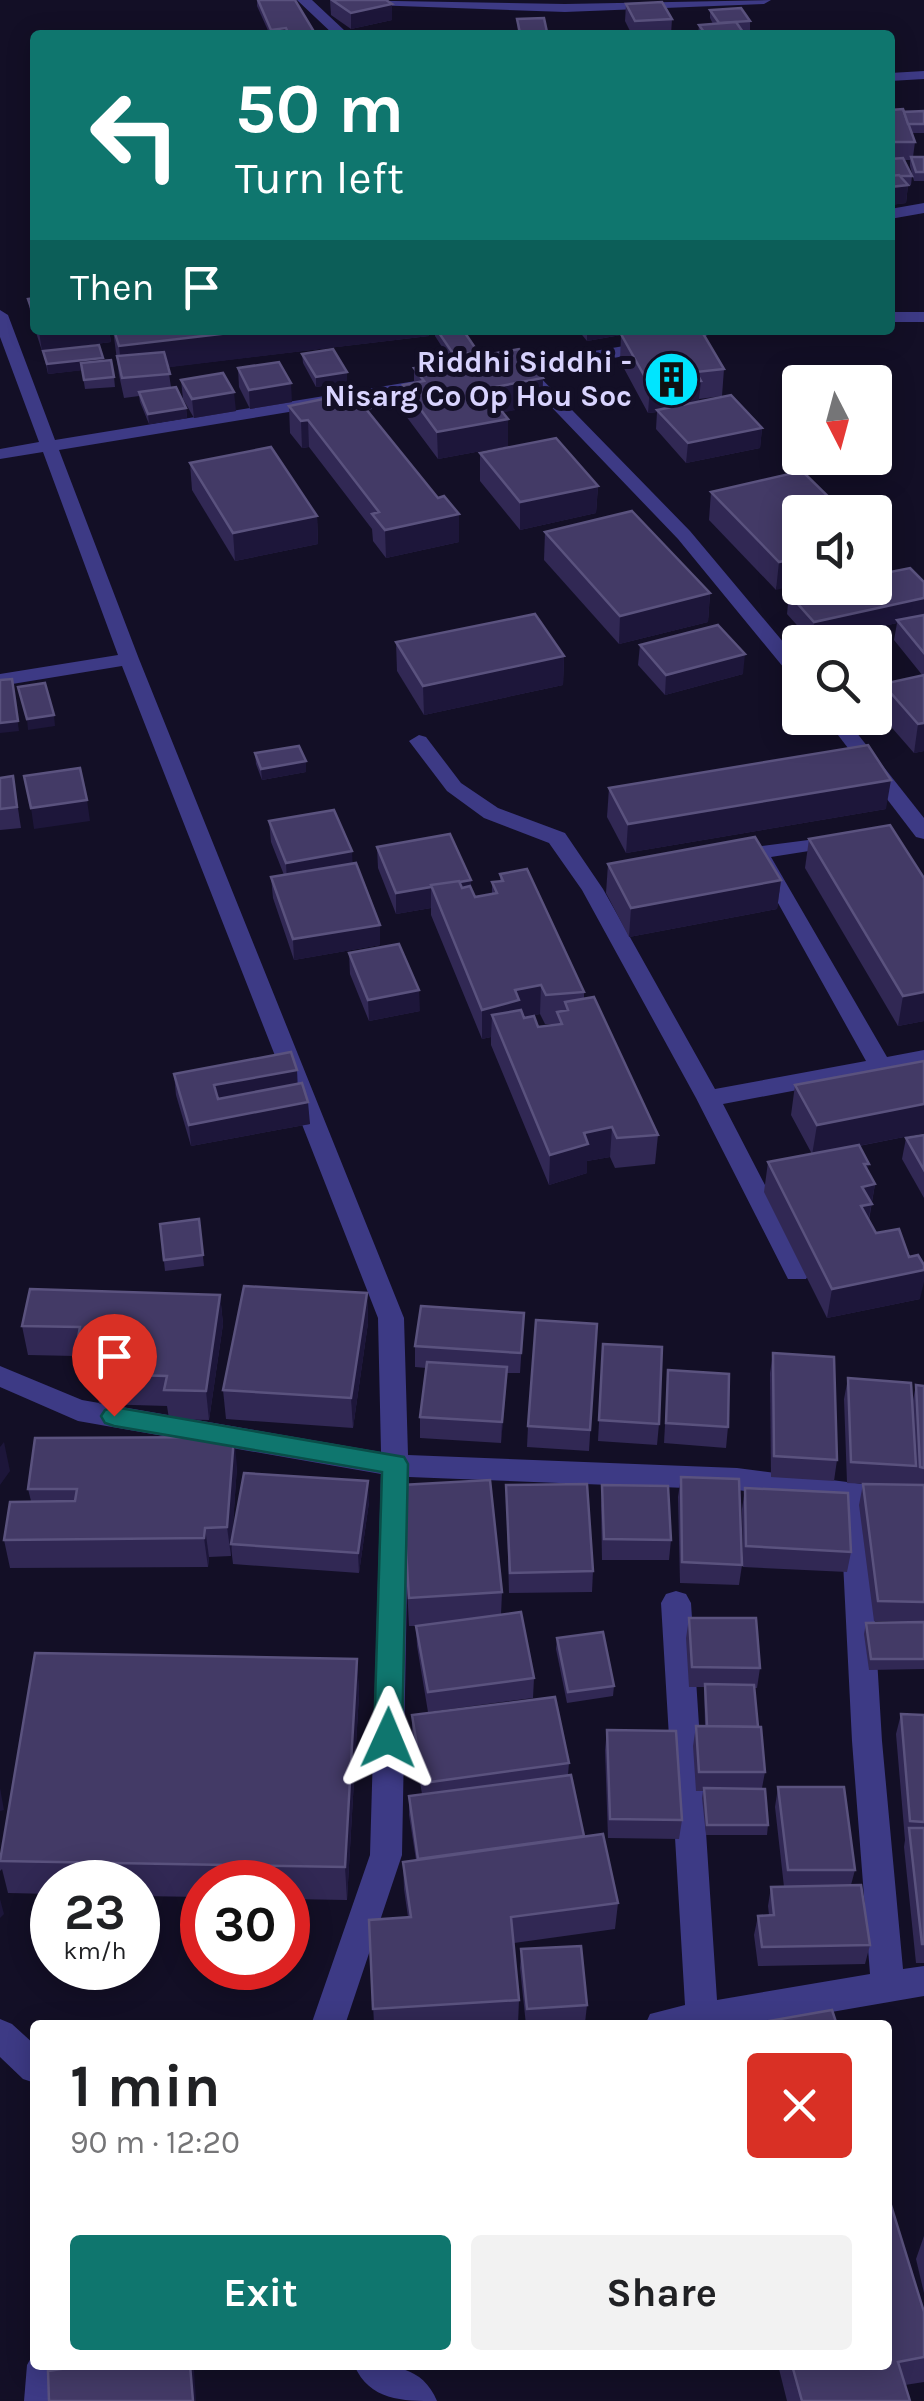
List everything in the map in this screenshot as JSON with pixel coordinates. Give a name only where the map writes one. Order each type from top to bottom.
[{"type":"street","points":[[304,0],[337,30]]},
{"type":"street","points":[[344,0],[565,8],[764,0]]},
{"type":"street","points":[[895,77],[924,75]]},
{"type":"street","points":[[895,213],[924,208]]},
{"type":"street","points":[[0,315],[129,659],[390,1318],[395,1464],[386,1855],[330,2020]]},
{"type":"street","points":[[895,317],[924,316]]},
{"type":"street","points":[[503,372],[668,344],[698,335]]},
{"type":"street","points":[[522,368],[684,535],[782,654]]},
{"type":"street","points":[[0,454],[444,381]]},
{"type":"street","points":[[0,680],[129,659]]},
{"type":"street","points":[[848,735],[924,832]]},
{"type":"street","points":[[420,740],[454,787],[491,813],[556,838],[592,889],[708,1098],[797,1272]]},
{"type":"street","points":[[699,862],[862,837]]},
{"type":"street","points":[[758,853],[881,1066]]},
{"type":"street","points":[[708,1098],[924,1058]]},
{"type":"street","points":[[0,1376],[78,1410],[395,1464],[737,1479],[853,1492],[867,1741],[888,1988]]},
{"type":"street","points":[[676,1603],[702,2018]]},
{"type":"street","points":[[691,2020],[924,1982]]},
{"type":"street","points":[[0,2035],[30,2062]]},
{"type":"street","points":[[42,2401],[45,2370]]},
{"type":"street","points":[[378,2370],[414,2399]]},
{"type":"building","points":[[258,0],[295,0],[313,30],[286,28],[271,30]]},
{"type":"building","points":[[332,0],[386,0],[392,4],[351,13]]},
{"type":"building","points":[[662,2],[672,19],[635,21],[626,4]]},
{"type":"building","points":[[741,8],[750,21],[719,23],[710,10]]},
{"type":"building","points":[[544,18],[547,30],[519,30],[517,19]]},
{"type":"building","points":[[736,22],[742,30],[702,30],[699,25]]},
{"type":"building","points":[[903,109],[915,142],[895,142],[895,110]]},
{"type":"building","points":[[924,111],[924,124],[908,124],[904,112]]},
{"type":"building","points":[[911,157],[924,157],[924,172],[916,172]]},
{"type":"building","points":[[903,158],[912,176],[895,176],[895,159]]},
{"type":"building","points":[[895,175],[899,175],[908,185],[895,186]]},
{"type":"building","points":[[116,335],[212,335],[119,346]]},
{"type":"building","points":[[440,335],[466,335],[478,352],[454,355]]},
{"type":"building","points":[[622,335],[704,335],[724,369],[696,372],[701,381],[650,386]]},
{"type":"building","points":[[99,345],[103,358],[47,364],[43,351]]},
{"type":"building","points":[[333,349],[347,372],[316,377],[302,354]]},
{"type":"building","points":[[519,349],[543,378],[484,389],[508,419],[437,432],[403,385],[424,381],[414,368]]},
{"type":"building","points":[[164,352],[170,374],[122,378],[117,356]]},
{"type":"building","points":[[111,360],[114,377],[84,380],[81,363]]},
{"type":"building","points":[[279,362],[291,383],[249,390],[238,368]]},
{"type":"building","points":[[223,373],[234,392],[192,399],[181,380]]},
{"type":"building","points":[[176,387],[186,408],[148,414],[139,392]]},
{"type":"building","points":[[358,392],[371,408],[366,409],[438,498],[444,496],[459,514],[385,530],[372,514],[379,512],[308,420],[301,421],[289,406]]},
{"type":"building","points":[[731,395],[762,428],[688,443],[657,410]]},
{"type":"building","points":[[556,438],[598,486],[520,502],[480,453]]},
{"type":"building","points":[[271,447],[317,516],[233,533],[190,463]]},
{"type":"building","points":[[785,475],[806,475],[827,495],[782,495],[779,562],[711,492]]},
{"type":"building","points":[[632,511],[710,593],[620,616],[545,532]]},
{"type":"building","points":[[910,568],[924,582],[924,598],[892,605],[892,572]]},
{"type":"building","points":[[799,605],[892,605],[814,622]]},
{"type":"building","points":[[535,614],[564,656],[423,686],[396,642]]},
{"type":"building","points":[[924,615],[924,653],[897,620]]},
{"type":"building","points":[[718,625],[745,654],[666,675],[640,645]]},
{"type":"building","points":[[924,675],[924,723],[918,724],[892,694],[892,682]]},
{"type":"building","points":[[12,679],[18,721],[0,723],[0,680]]},
{"type":"building","points":[[45,683],[54,715],[27,719],[18,687]]},
{"type":"building","points":[[868,745],[891,780],[628,824],[609,788]]},
{"type":"building","points":[[299,746],[306,761],[261,769],[255,753]]},
{"type":"building","points":[[80,768],[87,800],[31,808],[24,776]]},
{"type":"building","points":[[13,776],[17,807],[0,809],[0,778]]},
{"type":"building","points":[[334,810],[352,851],[286,863],[269,821]]},
{"type":"building","points":[[890,825],[924,878],[924,992],[903,996],[809,839]]},
{"type":"building","points":[[450,834],[471,880],[396,893],[377,847]]},
{"type":"building","points":[[755,837],[781,880],[631,908],[608,864]]},
{"type":"building","points":[[356,863],[380,925],[293,939],[271,877]]},
{"type":"building","points":[[527,869],[584,992],[546,995],[541,985],[515,990],[519,1000],[482,1010],[431,885],[459,881],[462,888],[470,886],[475,897],[497,893],[492,882],[503,881],[500,874]]},
{"type":"building","points":[[399,944],[419,990],[368,1000],[349,953]]},
{"type":"building","points":[[594,997],[658,1135],[617,1138],[612,1127],[584,1133],[588,1144],[550,1155],[492,1015],[521,1010],[524,1018],[534,1016],[538,1027],[562,1024],[557,1012],[568,1010],[565,1002]]},
{"type":"building","points":[[291,1052],[297,1070],[214,1085],[218,1099],[302,1083],[308,1102],[189,1125],[174,1074]]},
{"type":"building","points":[[924,1061],[924,1104],[817,1125],[795,1085]]},
{"type":"building","points":[[924,1135],[924,1170],[906,1138]]},
{"type":"building","points":[[859,1145],[875,1184],[862,1187],[872,1204],[861,1206],[876,1233],[899,1229],[909,1257],[918,1255],[924,1270],[832,1289],[768,1162]]},
{"type":"building","points":[[199,1219],[203,1255],[164,1260],[160,1224]]},
{"type":"building","points":[[244,1286],[367,1293],[351,1398],[223,1390]]},
{"type":"building","points":[[30,1289],[220,1295],[206,1391],[164,1390],[167,1376],[94,1374],[99,1353],[75,1353],[80,1327],[22,1326]]},
{"type":"building","points":[[421,1306],[524,1313],[521,1353],[415,1346]]},
{"type":"building","points":[[536,1320],[597,1324],[590,1430],[528,1426]]},
{"type":"building","points":[[603,1344],[662,1347],[659,1424],[599,1420]]},
{"type":"building","points":[[773,1353],[834,1357],[837,1460],[774,1456]]},
{"type":"building","points":[[427,1362],[507,1367],[502,1422],[420,1417]]},
{"type":"building","points":[[668,1370],[729,1374],[728,1427],[666,1423]]},
{"type":"building","points":[[848,1378],[911,1383],[916,1466],[851,1462]]},
{"type":"building","points":[[916,1385],[924,1386],[924,1468],[920,1467]]},
{"type":"building","points":[[234,1437],[227,1527],[205,1528],[204,1538],[4,1540],[10,1502],[75,1501],[77,1489],[28,1489],[35,1438]]},
{"type":"building","points":[[244,1473],[368,1481],[358,1553],[231,1544]]},
{"type":"building","points":[[681,1477],[739,1479],[742,1565],[682,1562]]},
{"type":"building","points":[[490,1480],[502,1592],[409,1598],[402,1485]]},
{"type":"building","points":[[587,1484],[593,1571],[510,1573],[506,1485]]},
{"type":"building","points":[[863,1484],[924,1485],[924,1602],[878,1601]]},
{"type":"building","points":[[602,1485],[668,1486],[671,1540],[604,1539]]},
{"type":"building","points":[[745,1488],[848,1493],[851,1552],[746,1546]]},
{"type":"building","points":[[521,1612],[534,1678],[428,1692],[416,1626]]},
{"type":"building","points":[[689,1618],[756,1618],[760,1668],[692,1667]]},
{"type":"building","points":[[924,1622],[924,1659],[871,1659],[866,1623]]},
{"type":"building","points":[[603,1632],[614,1686],[568,1692],[557,1638]]},
{"type":"building","points":[[35,1653],[357,1659],[345,1867],[310,1866],[310,1860],[180,1860],[180,1864],[160,1864],[160,1860],[0,1861]]},
{"type":"building","points":[[705,1684],[754,1685],[758,1727],[707,1726]]},
{"type":"building","points":[[555,1697],[569,1763],[423,1783],[412,1715]]},
{"type":"building","points":[[901,1714],[924,1715],[924,1822],[910,1821]]},
{"type":"building","points":[[696,1726],[761,1727],[765,1772],[699,1772]]},
{"type":"building","points":[[607,1730],[676,1731],[682,1820],[610,1819]]},
{"type":"building","points":[[571,1775],[584,1836],[418,1859],[409,1796]]},
{"type":"building","points":[[778,1787],[844,1787],[855,1870],[788,1870]]},
{"type":"building","points":[[704,1788],[765,1789],[768,1825],[707,1825]]},
{"type":"building","points":[[909,1828],[924,1828],[924,1944],[922,1944]]},
{"type":"building","points":[[603,1834],[618,1903],[511,1917],[519,2000],[373,2009],[369,1920],[411,1917],[403,1862]]},
{"type":"building","points":[[861,1885],[870,1945],[762,1947],[758,1916],[774,1915],[771,1887]]},
{"type":"building","points":[[581,1946],[587,2005],[527,2009],[521,1949]]},
{"type":"building","points":[[832,2010],[835,2020],[775,2020]]},
{"type":"building","points":[[892,2208],[924,2312],[924,2357],[898,2362],[910,2401],[802,2401],[793,2370],[892,2370]]},
{"type":"building","points":[[190,2370],[193,2401],[49,2401],[48,2371]]},
{"type":"place","name":"Riddhi Siddhi - Nisarg Co Op Hou Soc","points":[[671,379]]},
{"type":"route","points":[[114,1416],[395,1464],[388,1738]]}]
